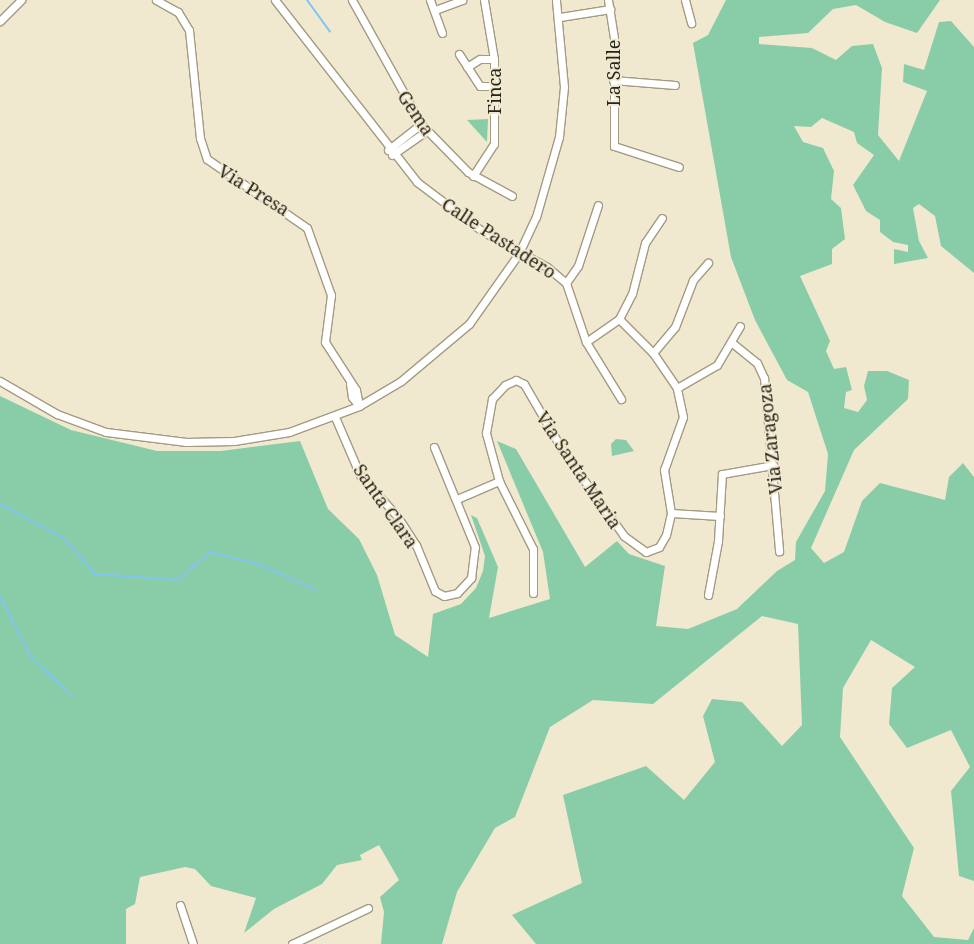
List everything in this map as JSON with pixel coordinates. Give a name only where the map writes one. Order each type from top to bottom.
[{"type":"street","points":[[0,21],[21,0]]},
{"type":"street","name":"Via Presa","points":[[156,0],[178,12],[190,30],[200,138],[207,159],[307,228],[331,295],[325,342],[350,384],[359,406]]},
{"type":"street","name":"Calle Pastadero","points":[[275,0],[390,152],[442,203],[566,283],[586,342],[620,400]]},
{"type":"street","name":"Gema","points":[[352,0],[420,124],[473,176],[512,196]]},
{"type":"street","points":[[430,0],[442,33]]},
{"type":"street","points":[[434,10],[462,0]]},
{"type":"street","name":"Finca","points":[[473,176],[494,144],[494,59],[484,0]]},
{"type":"street","points":[[0,381],[57,414],[106,432],[174,442],[234,441],[289,432],[335,416],[359,406],[431,360],[469,324],[519,253],[550,177],[559,137],[564,87],[560,17],[556,0]]},
{"type":"street","name":"La Salle","points":[[608,0],[613,80],[614,146],[679,167]]},
{"type":"street","points":[[685,0],[692,23]]},
{"type":"street","points":[[560,17],[610,8]]},
{"type":"street","points":[[459,54],[480,86],[495,86]]},
{"type":"street","points":[[467,67],[480,59],[494,59]]},
{"type":"street","points":[[613,80],[675,85]]},
{"type":"street","points":[[390,152],[420,124]]},
{"type":"street","points":[[390,152],[426,130]]},
{"type":"street","points":[[566,283],[578,266],[598,205]]},
{"type":"street","points":[[586,342],[619,319],[632,294],[646,243],[662,218]]},
{"type":"street","points":[[653,353],[675,327],[693,280],[708,264]]},
{"type":"street","name":"Via Santa Maria","points":[[534,593],[533,549],[499,481],[490,456],[486,416],[492,399],[516,380],[530,392],[608,518],[640,550],[659,547],[671,513],[664,470],[683,417],[677,388],[653,353],[619,319]]},
{"type":"street","points":[[677,388],[717,365],[740,326]]},
{"type":"street","name":"Via Zaragoza","points":[[731,342],[757,363],[764,378],[779,551]]},
{"type":"street","name":"Santa Clara","points":[[335,416],[360,475],[397,516],[416,545],[435,591],[444,596],[457,593],[471,578],[476,563],[475,547],[457,499],[434,447]]},
{"type":"street","points":[[708,595],[720,516],[722,474],[773,465]]},
{"type":"street","points":[[457,499],[499,481]]},
{"type":"street","points":[[671,513],[720,516]]},
{"type":"street","points":[[180,905],[193,944]]},
{"type":"street","points":[[292,944],[368,908]]},
{"type":"green space","points":[[726,0],[940,0],[917,33],[885,22],[856,5],[833,9],[808,33],[759,37],[759,44],[812,48],[836,60],[852,46],[873,44],[882,68],[878,135],[899,161],[927,91],[903,82],[904,64],[924,70],[939,22],[951,21],[974,47],[974,273],[941,246],[935,216],[919,204],[913,208],[919,241],[928,258],[894,264],[894,249],[908,252],[908,245],[893,242],[880,232],[880,220],[866,211],[853,185],[874,155],[857,143],[854,132],[822,118],[811,127],[794,126],[803,142],[823,148],[834,171],[831,199],[841,208],[845,239],[832,249],[832,264],[800,276],[830,341],[826,351],[834,369],[846,367],[852,390],[846,392],[844,408],[858,412],[867,400],[864,386],[868,371],[887,371],[909,380],[908,399],[854,450],[811,548],[824,563],[844,552],[862,501],[880,483],[945,500],[949,477],[963,463],[974,477],[974,881],[959,876],[951,791],[970,767],[951,730],[907,748],[889,724],[892,688],[915,667],[871,640],[843,688],[840,737],[914,848],[902,896],[934,937],[968,940],[974,928],[974,944],[536,944],[512,915],[582,883],[563,795],[646,766],[684,800],[715,762],[703,716],[712,699],[742,702],[782,746],[802,725],[798,624],[762,616],[653,704],[593,700],[550,727],[515,817],[495,828],[457,892],[442,944],[381,944],[384,912],[380,897],[399,880],[379,845],[360,855],[362,860],[337,865],[322,884],[274,909],[244,933],[256,898],[211,886],[195,869],[185,867],[140,877],[135,904],[126,909],[126,944],[0,944],[0,396],[71,430],[157,451],[221,451],[300,441],[328,509],[359,539],[377,575],[395,635],[428,657],[433,614],[461,604],[476,588],[483,571],[485,556],[471,515],[477,518],[498,567],[489,618],[550,599],[543,552],[497,441],[516,449],[585,567],[617,541],[629,554],[665,566],[656,626],[688,629],[737,609],[777,571],[795,560],[796,542],[825,491],[828,454],[808,392],[787,380],[755,320],[731,257],[693,43],[708,35]]},
{"type":"green space","points":[[488,119],[487,142],[467,120]]},
{"type":"green space","points":[[616,439],[626,440],[634,451],[612,456],[611,444]]},
{"type":"waterway","points":[[307,0],[330,32]]},
{"type":"waterway","points":[[0,504],[64,538],[95,574],[178,580],[210,552],[258,564],[317,590]]},
{"type":"waterway","points":[[0,596],[31,657],[72,696]]}]
